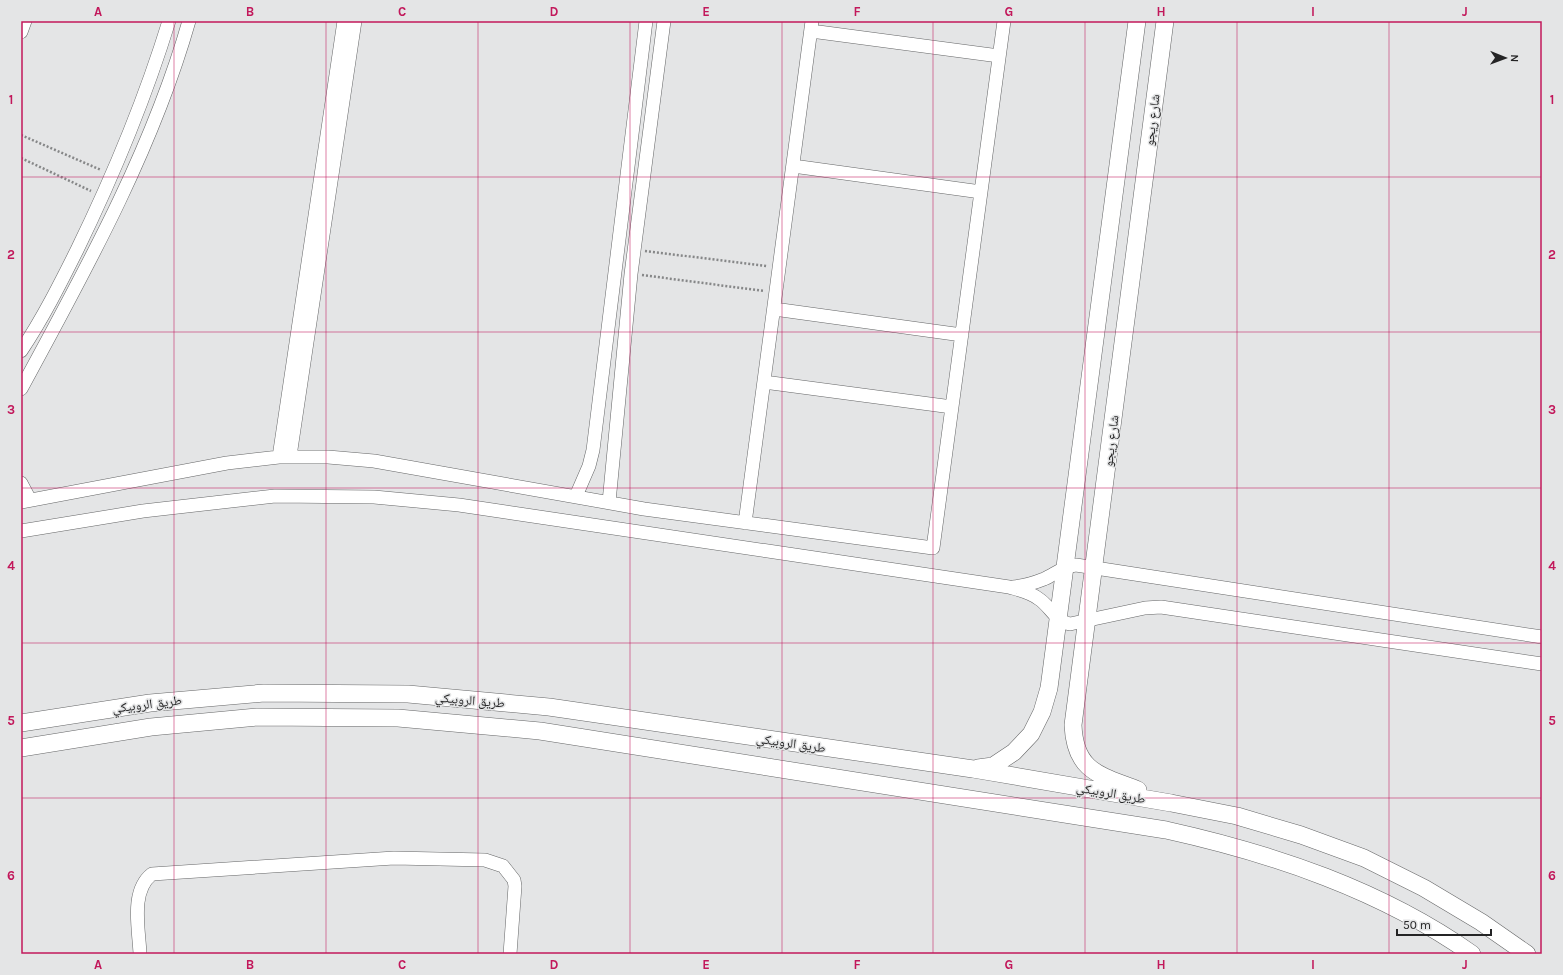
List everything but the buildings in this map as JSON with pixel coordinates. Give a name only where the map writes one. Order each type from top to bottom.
[{"type":"main road","points":[[973,769],[993,766],[1014,752],[1031,734],[1042,712],[1049,688],[1137,21]]},
{"type":"main road","name":"شارع ريجو","points":[[1165,21],[1095,568],[1073,725],[1076,750],[1090,769],[1100,775],[1172,803]]},
{"type":"main road","name":"طريق الروبيكي","points":[[21,723],[150,702],[264,693],[408,694],[549,708],[973,769],[1172,803],[1244,818],[1301,835],[1364,858],[1424,888],[1481,922],[1527,954]]},
{"type":"main road","name":"طريق الروبيكي","points":[[21,748],[151,727],[257,717],[398,718],[540,731],[1158,828],[1229,844],[1290,863],[1351,887],[1409,916],[1472,954]]},
{"type":"street","points":[[21,32],[25,21]]},
{"type":"street","points":[[21,351],[52,300],[112,175],[138,110],[169,21]]},
{"type":"street","points":[[21,389],[84,272],[123,193],[158,111],[189,21]]},
{"type":"street","points":[[316,248],[344,21]]},
{"type":"street","points":[[284,456],[316,248],[355,21]]},
{"type":"street","points":[[576,496],[587,471],[593,450],[646,21]]},
{"type":"street","points":[[609,502],[631,274],[664,21]]},
{"type":"street","points":[[21,483],[26,501],[227,463],[284,456],[328,456],[374,461],[644,509],[933,548],[1004,21]]},
{"type":"street","points":[[745,522],[812,26],[999,56]]},
{"type":"street","points":[[628,164],[645,165]]},
{"type":"street","points":[[793,166],[981,192]]},
{"type":"street","points":[[774,309],[962,335]]},
{"type":"street","points":[[764,382],[952,407]]},
{"type":"street","points":[[21,531],[143,511],[252,498],[299,495],[374,497],[451,504],[1009,587],[1038,598],[1046,604],[1058,620],[1070,624],[1145,608],[1173,608],[1542,664]]},
{"type":"street","points":[[1009,587],[1038,581],[1064,567],[1076,565],[1542,637]]},
{"type":"street","points":[[140,954],[138,903],[142,884],[152,874],[394,858],[485,860],[503,866],[514,880],[515,886],[510,954]]},
{"type":"path","points":[[21,135],[112,175]]},
{"type":"path","points":[[21,158],[102,196]]},
{"type":"path","points":[[634,250],[780,267]]},
{"type":"path","points":[[631,274],[776,292]]}]
